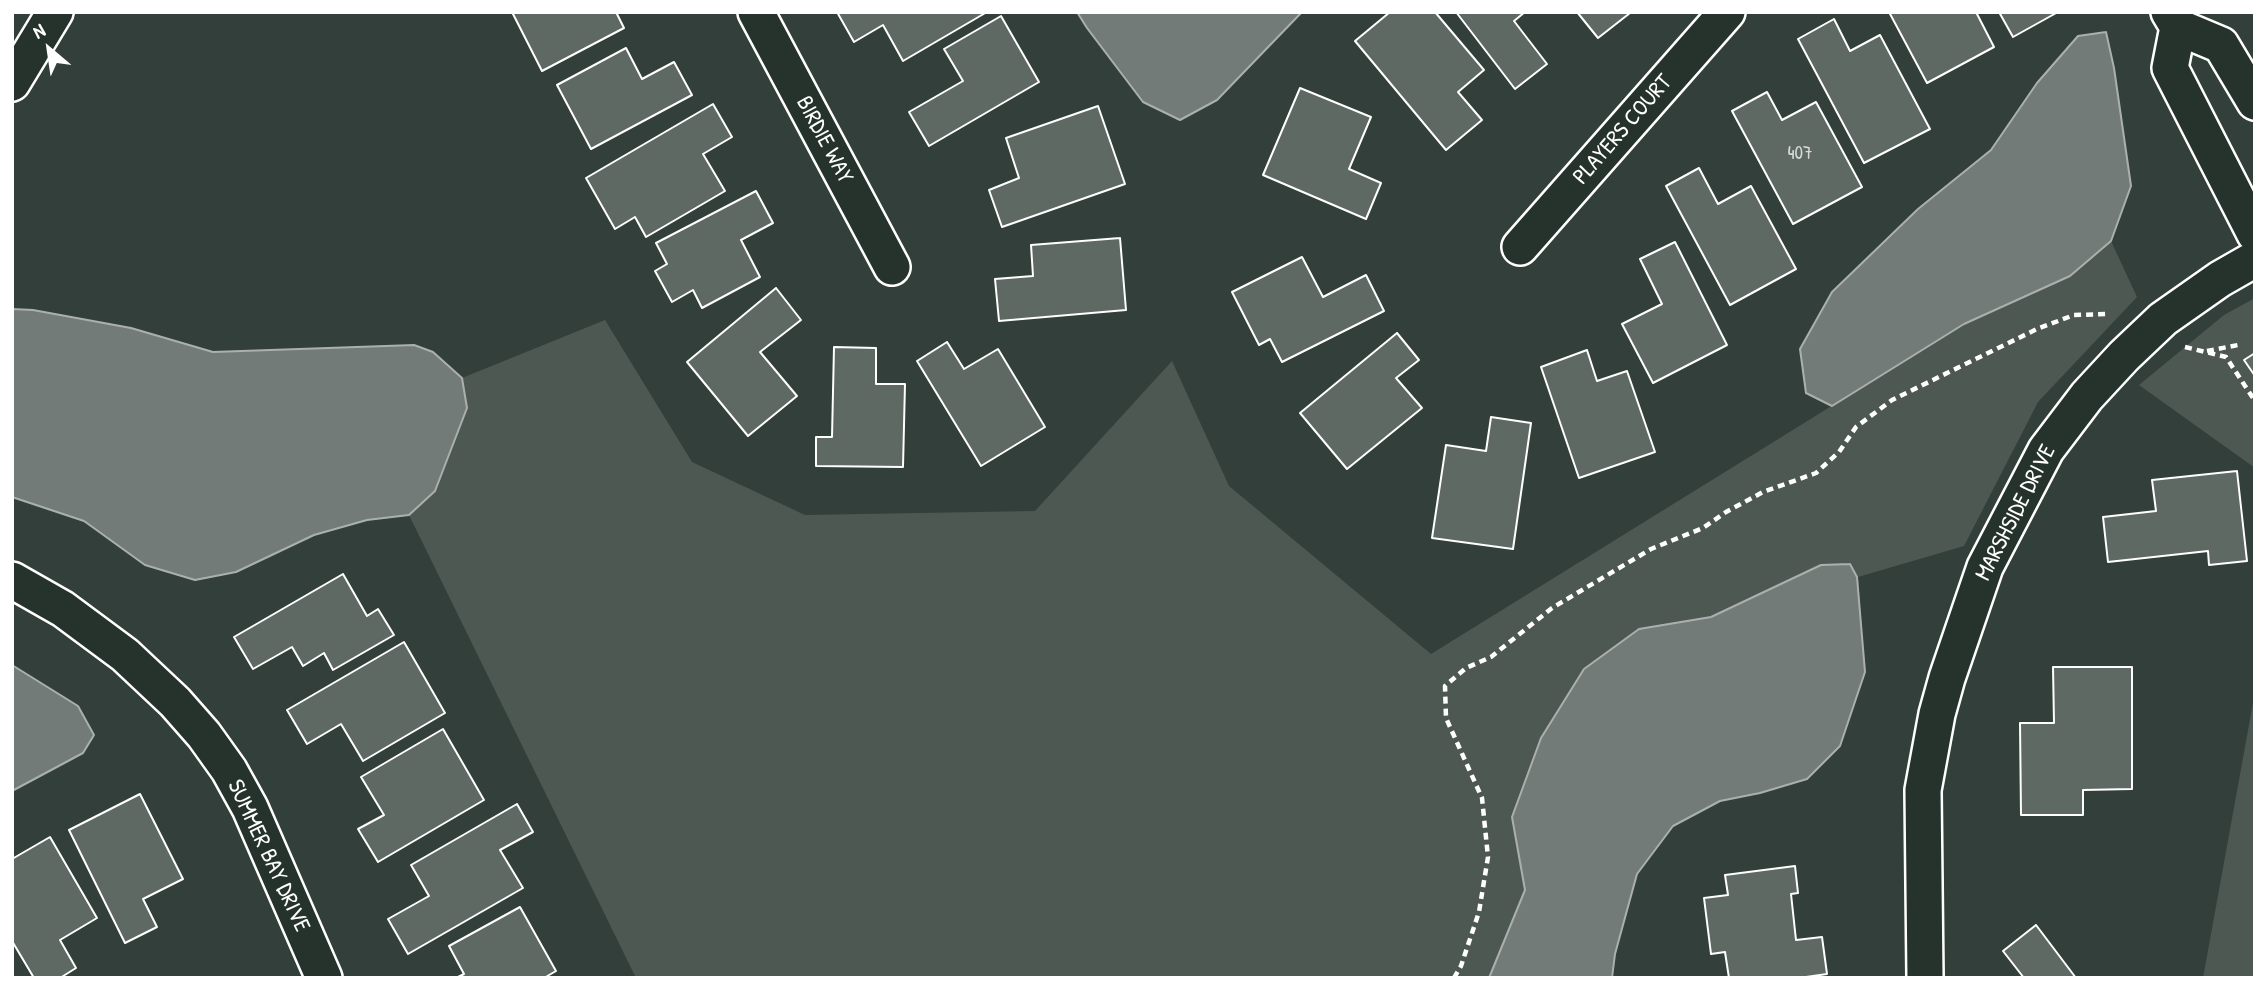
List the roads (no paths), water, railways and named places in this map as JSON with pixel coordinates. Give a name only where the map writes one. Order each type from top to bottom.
[{"type":"street","points":[[12,83],[55,12]]},
{"type":"street","name":"BIRDIE WAY","points":[[756,12],[892,267]]},
{"type":"street","name":"PLAYERS COURT","points":[[1520,247],[1727,12]]},
{"type":"street","points":[[2255,102],[2221,45],[2173,20],[2170,68],[2255,234]]},
{"type":"street","name":"MARSHSIDE DRIVE","points":[[1925,978],[1923,790],[1937,714],[1984,567],[2046,450],[2087,396],[2163,319],[2220,279],[2255,259]]},
{"type":"street","name":"SUMMER BAY DRIVE","points":[[12,580],[63,609],[125,655],[175,702],[204,735],[229,770],[250,808],[323,978]]}]
